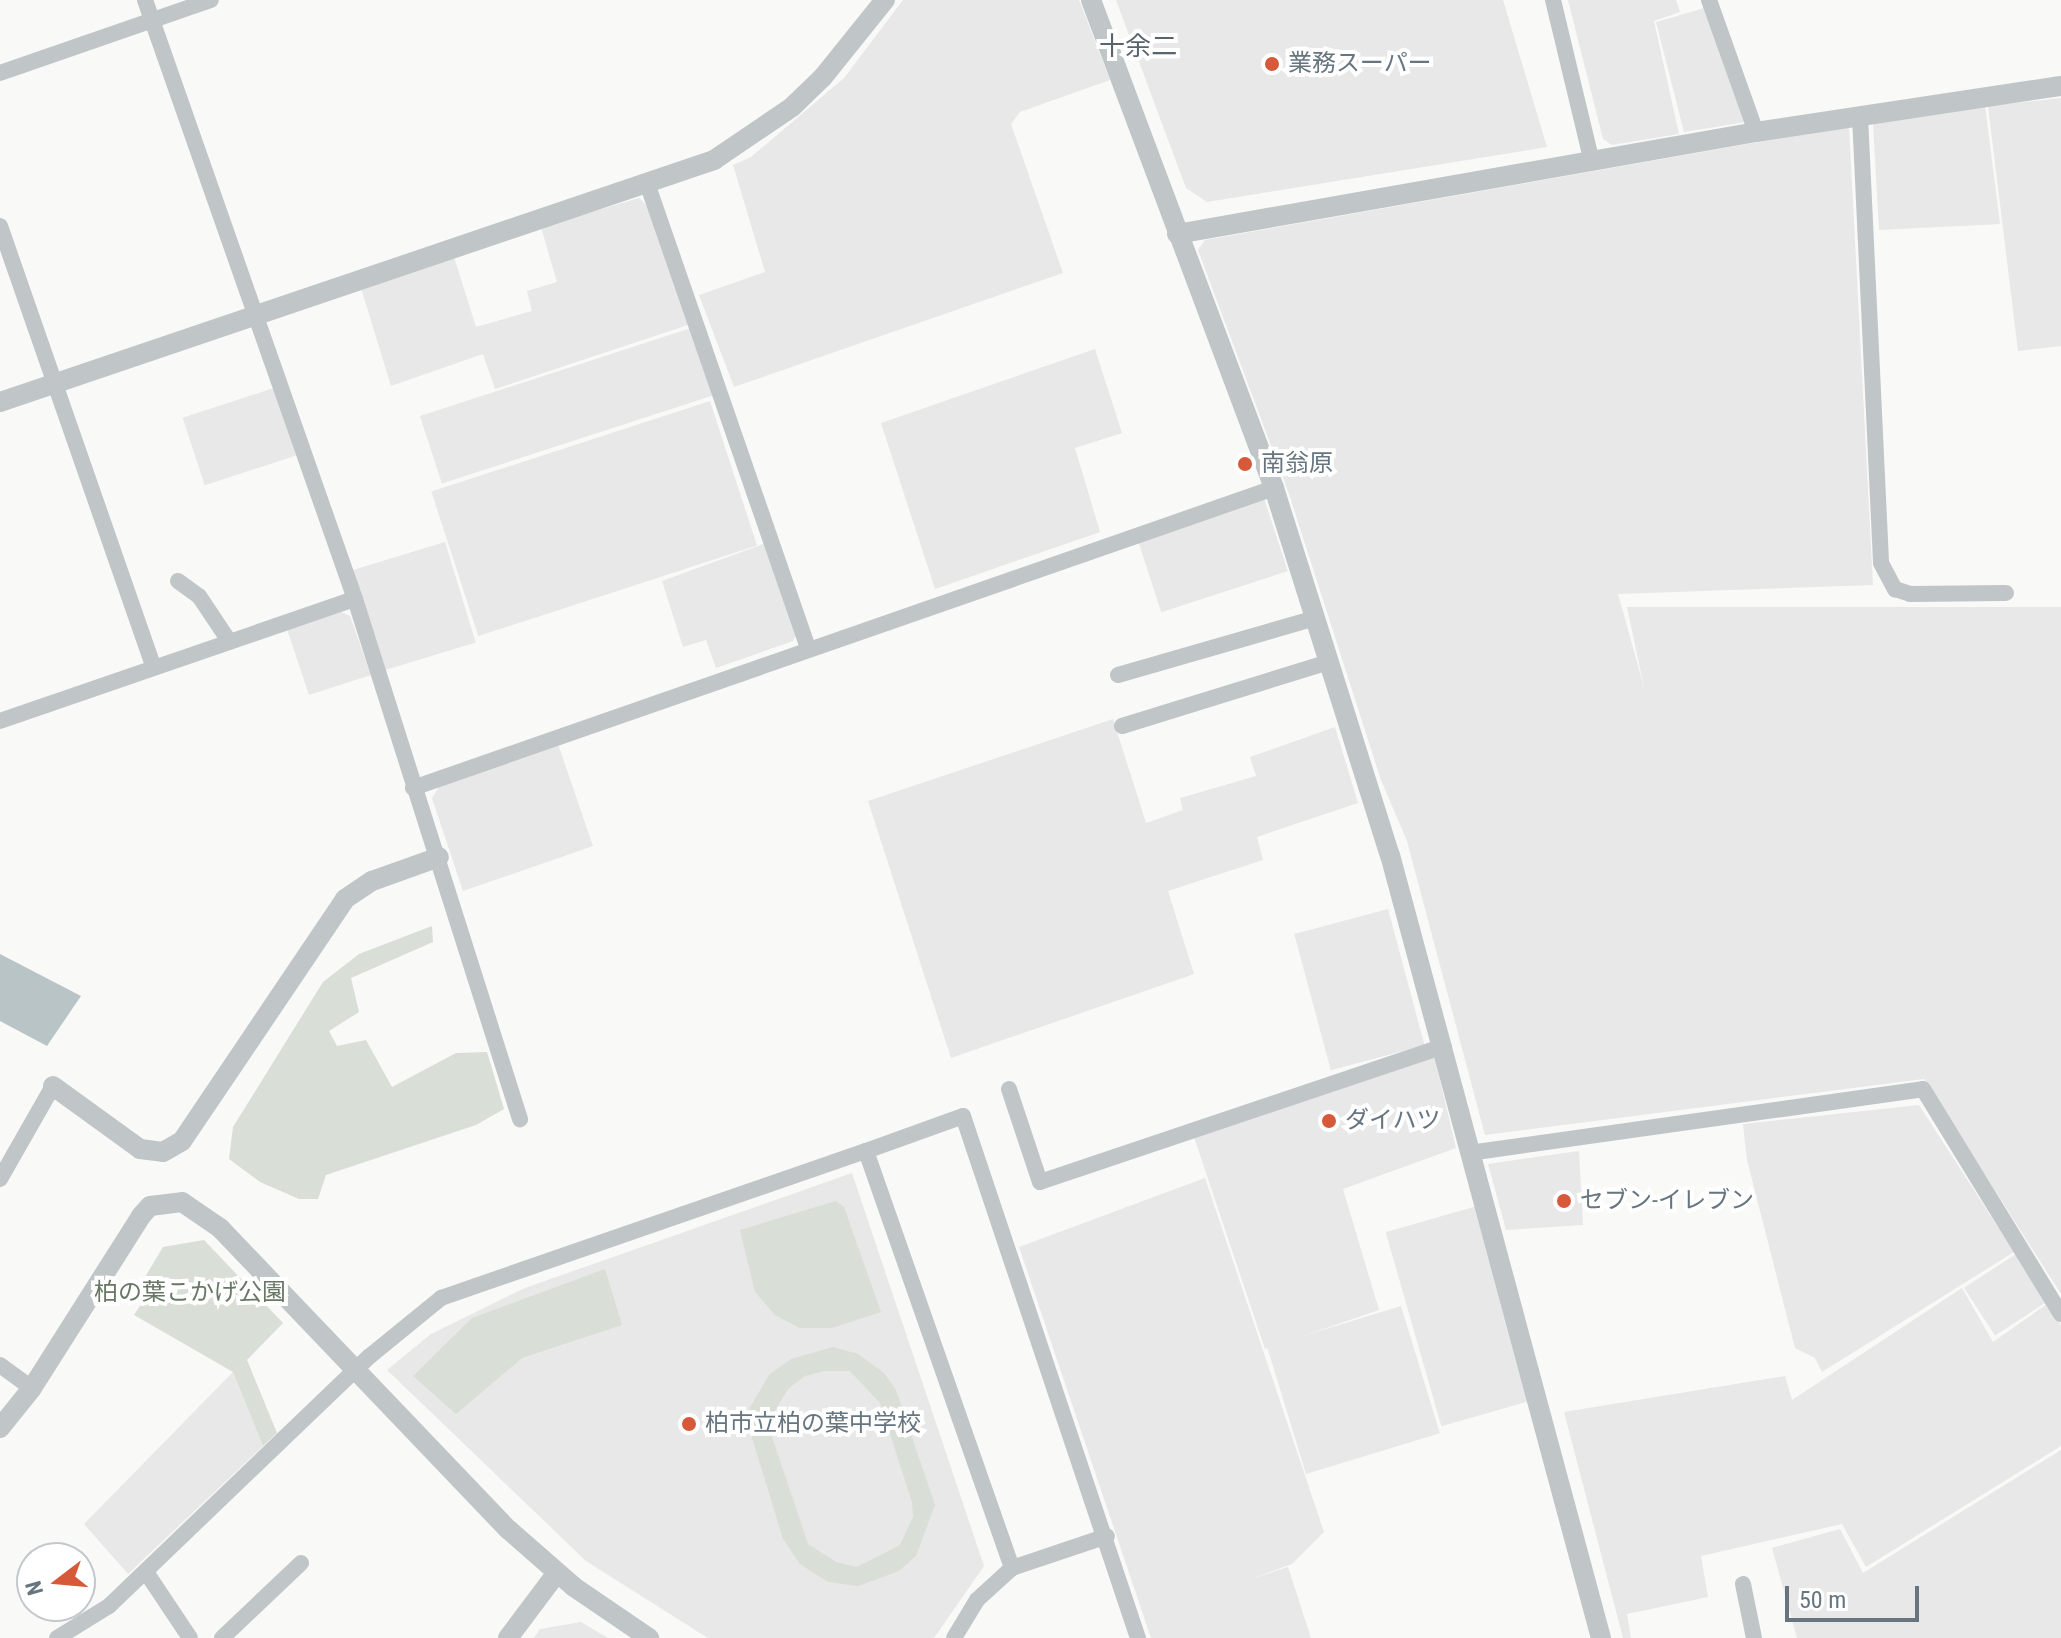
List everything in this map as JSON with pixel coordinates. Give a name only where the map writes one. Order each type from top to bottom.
[{"type":"street","points":[[145,0],[355,599],[520,1119]]},
{"type":"street","points":[[0,73],[211,0]]},
{"type":"street","points":[[0,402],[714,160],[761,132],[823,77],[885,0]]},
{"type":"street","points":[[1091,0],[1274,488],[1329,662],[1444,1046],[1469,1153],[1601,1638]]},
{"type":"street","points":[[1553,0],[1592,162]]},
{"type":"street","points":[[1709,0],[1756,132]]},
{"type":"street","points":[[1177,234],[1756,132],[2061,86]]},
{"type":"street","points":[[1860,116],[1881,563],[1895,589],[1910,594],[2006,593]]},
{"type":"street","points":[[647,183],[808,649]]},
{"type":"street","points":[[0,226],[153,666]]},
{"type":"street","points":[[413,788],[1274,488]]},
{"type":"street","points":[[178,581],[199,596],[229,641]]},
{"type":"street","points":[[0,721],[355,599]]},
{"type":"street","points":[[1118,675],[1315,618]]},
{"type":"street","points":[[1122,726],[1329,662]]},
{"type":"street","points":[[0,1179],[53,1086],[140,1149],[163,1152],[182,1141],[345,899],[372,881],[439,857]]},
{"type":"street","points":[[1009,1089],[1040,1182],[1444,1046]]},
{"type":"street","points":[[1469,1153],[1923,1089],[2061,1314]]},
{"type":"street","points":[[57,1638],[109,1606],[355,1371],[441,1298],[963,1116],[1107,1536],[1138,1638]]},
{"type":"street","points":[[866,1151],[1012,1568]]},
{"type":"street","points":[[0,1428],[32,1388],[131,1229],[150,1206],[166,1202],[195,1207],[220,1228],[355,1371],[556,1574],[649,1638]]},
{"type":"street","points":[[0,1365],[32,1388]]},
{"type":"street","points":[[954,1638],[977,1600],[1012,1568],[1107,1536]]},
{"type":"street","points":[[222,1638],[301,1563]]},
{"type":"street","points":[[146,1572],[190,1638]]},
{"type":"street","points":[[508,1638],[556,1574]]},
{"type":"street","points":[[1743,1584],[1754,1638]]},
{"type":"shaded area","points":[[903,0],[1079,0],[1110,80],[1020,112],[1011,124],[1063,273],[734,387],[699,295],[765,272],[733,165],[751,157],[844,78]]},
{"type":"shaded area","points":[[1116,0],[1503,0],[1547,147],[1207,202],[1186,188]]},
{"type":"shaded area","points":[[1568,0],[1676,0],[1680,12],[1654,21],[1679,134],[1612,145],[1603,139]]},
{"type":"shaded area","points":[[1708,7],[1746,122],[1684,132],[1656,22]]},
{"type":"shaded area","points":[[2061,98],[2061,346],[2018,351],[1988,106]]},
{"type":"shaded area","points":[[1985,106],[2000,224],[1879,230],[1873,124]]},
{"type":"shaded area","points":[[1849,126],[1873,585],[1618,594],[1644,687],[1627,607],[2061,607],[2061,1294],[1924,1079],[1485,1135],[1407,841],[1381,780],[1288,491],[1198,250],[1205,240]]},
{"type":"shaded area","points":[[639,198],[652,211],[691,324],[495,389],[483,354],[391,386],[361,288],[454,257],[476,327],[532,311],[527,291],[557,282],[541,227]]},
{"type":"shaded area","points":[[691,328],[713,396],[442,484],[420,416]]},
{"type":"shaded area","points":[[1095,349],[1122,433],[1075,448],[1100,532],[935,589],[881,423]]},
{"type":"shaded area","points":[[274,388],[296,456],[205,485],[183,418]]},
{"type":"shaded area","points":[[710,401],[757,546],[478,636],[431,492]]},
{"type":"shaded area","points":[[1263,495],[1288,571],[1161,612],[1137,536]]},
{"type":"shaded area","points":[[445,542],[476,642],[383,671],[352,570]]},
{"type":"shaded area","points":[[769,542],[799,630],[793,641],[716,668],[706,640],[683,647],[662,581]]},
{"type":"shaded area","points":[[341,612],[350,616],[371,675],[309,695],[287,629]]},
{"type":"shaded area","points":[[1113,719],[1146,823],[1183,810],[1180,798],[1256,776],[1250,757],[1335,727],[1358,803],[1257,837],[1263,860],[1168,891],[1194,974],[951,1058],[868,801]]},
{"type":"shaded area","points":[[558,744],[593,846],[463,891],[432,798],[440,785]]},
{"type":"shaded area","points":[[1388,909],[1424,1045],[1331,1070],[1294,934]]},
{"type":"shaded area","points":[[0,954],[81,996],[47,1046],[0,1021]]},
{"type":"shaded area","points":[[1434,1055],[1456,1148],[1343,1189],[1379,1310],[1265,1349],[1194,1137]]},
{"type":"shaded area","points":[[1919,1105],[2014,1252],[1822,1372],[1815,1358],[1795,1348],[1747,1160],[1743,1124]]},
{"type":"shaded area","points":[[1579,1151],[1583,1225],[1506,1230],[1488,1164]]},
{"type":"shaded area","name":"柏市立柏の葉中学校","points":[[852,1173],[984,1566],[934,1638],[708,1638],[586,1561],[387,1370],[431,1334],[525,1288]]},
{"type":"shaded area","points":[[1205,1178],[1324,1532],[1292,1564],[1248,1580],[1288,1567],[1311,1638],[1151,1638],[1019,1247]]},
{"type":"shaded area","points":[[1477,1206],[1533,1400],[1441,1426],[1386,1232]]},
{"type":"shaded area","points":[[2016,1254],[2047,1302],[1995,1336],[1964,1288]]},
{"type":"shaded area","points":[[1962,1288],[1993,1342],[2047,1304],[2061,1325],[2061,1446],[1866,1567],[1842,1524],[1701,1556],[1708,1597],[1627,1614],[1631,1638],[1623,1638],[1564,1412],[1785,1376],[1792,1400]]},
{"type":"shaded area","points":[[1401,1306],[1440,1433],[1306,1474],[1267,1347]]},
{"type":"shaded area","points":[[233,1372],[263,1446],[128,1574],[84,1524]]},
{"type":"shaded area","points":[[2061,1450],[2061,1638],[1797,1638],[1772,1548],[1840,1529],[1863,1573]]},
{"type":"shaded area","points":[[581,1622],[608,1638],[534,1638],[540,1629]]},
{"type":"green space","points":[[432,926],[433,942],[351,978],[359,1012],[329,1031],[337,1046],[366,1040],[392,1087],[456,1053],[487,1052],[504,1109],[476,1125],[326,1175],[318,1199],[299,1199],[260,1182],[229,1159],[233,1127],[323,982],[359,954]]},
{"type":"green space","points":[[836,1201],[844,1207],[881,1312],[832,1328],[800,1328],[775,1315],[755,1292],[740,1230]]},
{"type":"green space","name":"柏の葉こかげ公園","points":[[204,1240],[283,1323],[247,1360],[277,1433],[263,1446],[233,1372],[134,1315],[142,1303],[133,1297],[163,1247]]},
{"type":"green space","points":[[605,1269],[622,1325],[522,1358],[456,1414],[413,1376],[472,1318]]},
{"type":"green space","points":[[833,1347],[858,1354],[884,1373],[896,1390],[935,1505],[916,1556],[899,1571],[858,1586],[828,1582],[800,1564],[783,1539],[750,1431],[749,1409],[769,1375],[791,1359]],"holes":[[[825,1371],[850,1371],[880,1403],[912,1502],[913,1517],[900,1545],[857,1567],[836,1562],[808,1544],[772,1437],[770,1419],[788,1389],[805,1376]]]},
{"type":"place","name":"業務スーパー","points":[[1272,64]]},
{"type":"place","name":"南翁原","points":[[1245,464]]},
{"type":"place","name":"ダイハツ","points":[[1329,1121]]},
{"type":"place","name":"セブン-イレブン","points":[[1564,1201]]},
{"type":"place","name":"柏市立柏の葉中学校","points":[[689,1424]]},
{"type":"district","name":"十余二","points":[[1138,47]]}]
